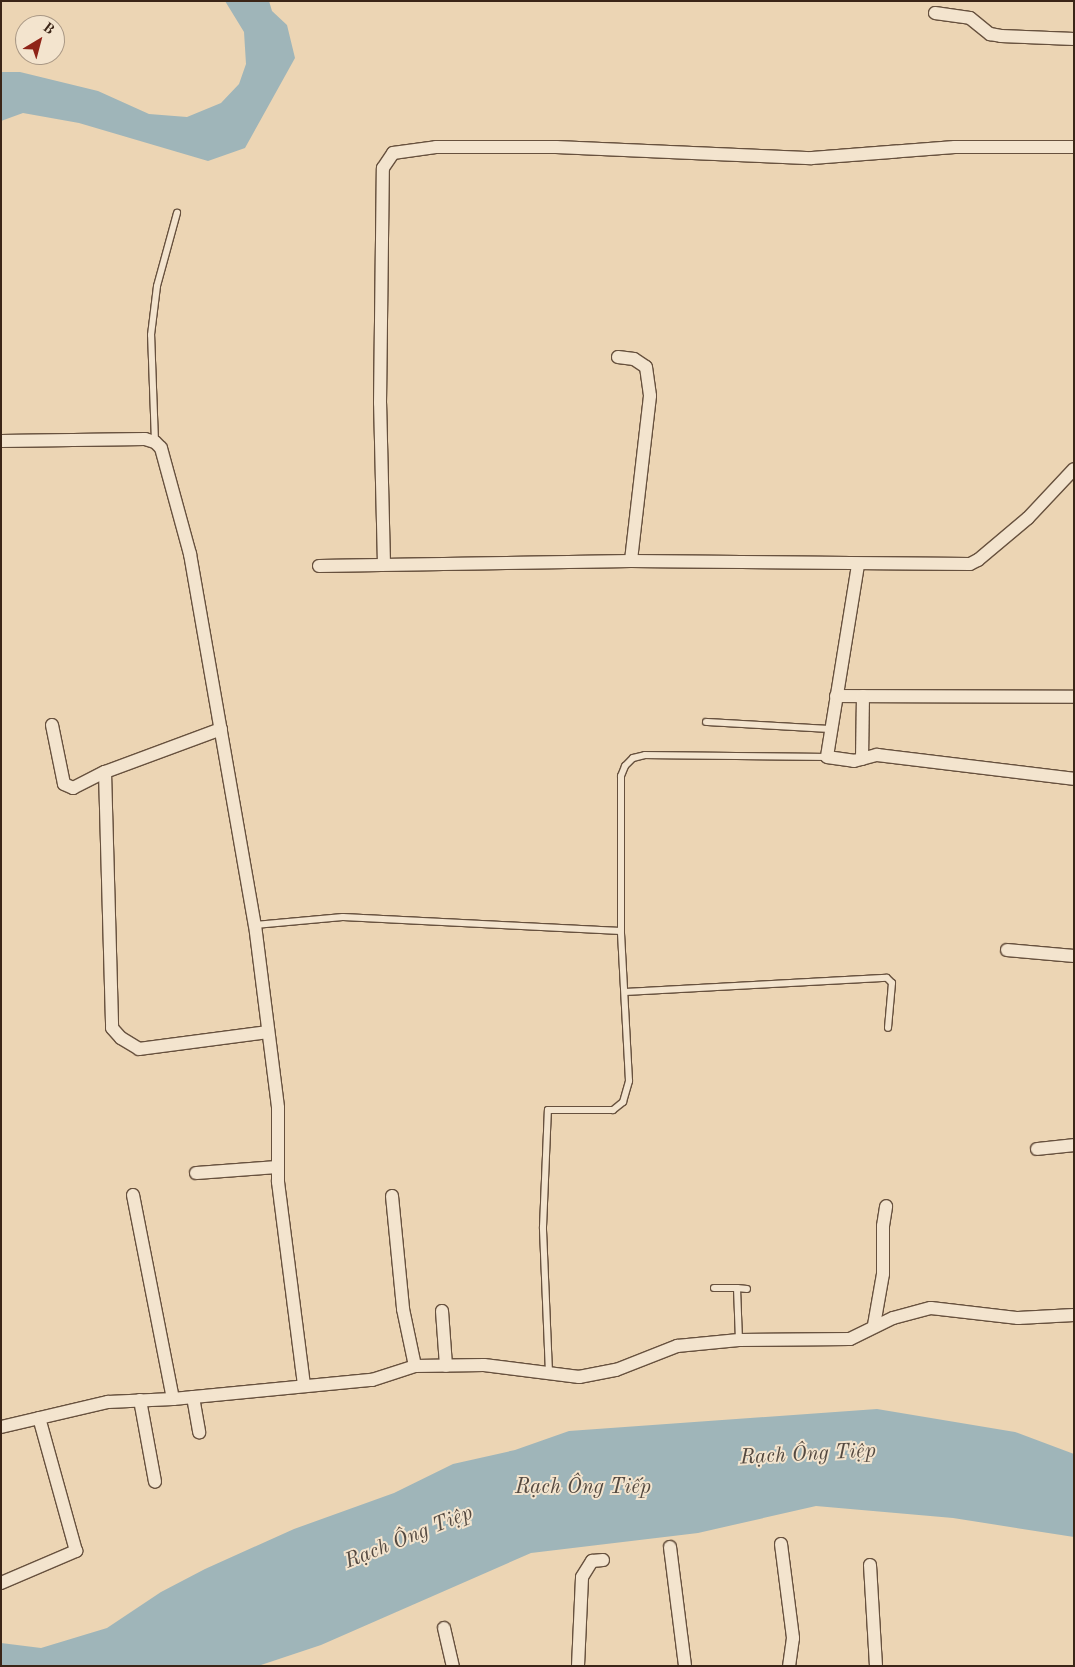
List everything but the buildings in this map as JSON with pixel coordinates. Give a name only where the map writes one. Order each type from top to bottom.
[{"type":"street","points":[[935,14],[970,18],[990,34],[1001,36],[1074,39]]},
{"type":"street","points":[[384,564],[380,403],[383,168],[393,154],[436,147],[556,147],[812,158],[955,147],[1074,147]]},
{"type":"street","points":[[618,357],[634,359],[646,367],[650,396],[631,561]]},
{"type":"street","points":[[1,442],[145,439],[155,442],[161,448],[190,554],[255,925],[278,1108],[278,1167],[304,1385]]},
{"type":"street","points":[[319,566],[631,561],[949,566],[978,560],[1028,518],[1074,469]]},
{"type":"street","points":[[858,564],[827,757],[858,760],[877,755],[1074,779]]},
{"type":"street","points":[[836,696],[1074,697]]},
{"type":"street","points":[[858,760],[864,696]]},
{"type":"street","points":[[52,725],[64,784],[73,788],[105,772],[221,729]]},
{"type":"street","points":[[105,772],[112,1028],[121,1038],[139,1049],[268,1032]]},
{"type":"street","points":[[1008,950],[1074,956]]},
{"type":"street","points":[[1037,1149],[1074,1144]]},
{"type":"street","points":[[196,1173],[278,1167]]},
{"type":"street","points":[[133,1195],[173,1399]]},
{"type":"street","points":[[392,1196],[403,1309],[415,1366]]},
{"type":"street","points":[[874,1325],[883,1274],[886,1206]]},
{"type":"street","points":[[1,1427],[99,1404],[372,1380],[415,1366],[484,1366],[579,1377],[616,1370],[677,1346],[738,1340],[850,1339],[859,1337],[874,1325],[932,1308],[1018,1318],[1074,1315]]},
{"type":"street","points":[[442,1311],[446,1366]]},
{"type":"street","points":[[193,1396],[199,1432]]},
{"type":"street","points":[[140,1400],[155,1482]]},
{"type":"street","points":[[1,1582],[76,1551],[38,1418]]},
{"type":"street","points":[[781,1544],[793,1638],[789,1666]]},
{"type":"street","points":[[670,1548],[685,1666]]},
{"type":"street","points":[[578,1666],[582,1577],[592,1561],[603,1560]]},
{"type":"street","points":[[870,1565],[876,1666]]},
{"type":"street","points":[[444,1628],[453,1666]]},
{"type":"lane","points":[[155,442],[151,335],[157,286],[176,213]]},
{"type":"lane","points":[[706,722],[831,729]]},
{"type":"lane","points":[[550,1373],[543,1227],[548,1110],[613,1110],[623,1102],[629,1081],[621,931],[621,776],[629,761],[645,754],[827,757]]},
{"type":"lane","points":[[255,925],[344,917],[621,931]]},
{"type":"lane","points":[[625,992],[887,978],[892,983],[888,1028]]},
{"type":"lane","points":[[714,1288],[747,1288]]},
{"type":"lane","points":[[736,1288],[738,1340]]},
{"type":"water","points":[[225,1],[269,1],[272,11],[287,25],[295,58],[245,148],[208,161],[79,123],[23,113],[1,121],[1,72],[20,72],[98,91],[149,114],[187,117],[221,103],[239,84],[246,64],[244,32]]},
{"type":"water","name":"Rạch Ông Tiếp","points":[[877,1409],[1015,1432],[1074,1454],[1074,1537],[953,1518],[816,1506],[698,1533],[531,1553],[321,1645],[258,1666],[1,1666],[1,1643],[41,1648],[107,1628],[161,1592],[205,1569],[294,1529],[394,1493],[453,1464],[515,1450],[569,1431]]},
{"type":"water label","name":"Rạch Ông Tiệp","points":[[808,1455]]},
{"type":"water label","name":"Rạch Ông Tiệp","points":[[409,1538]]}]
